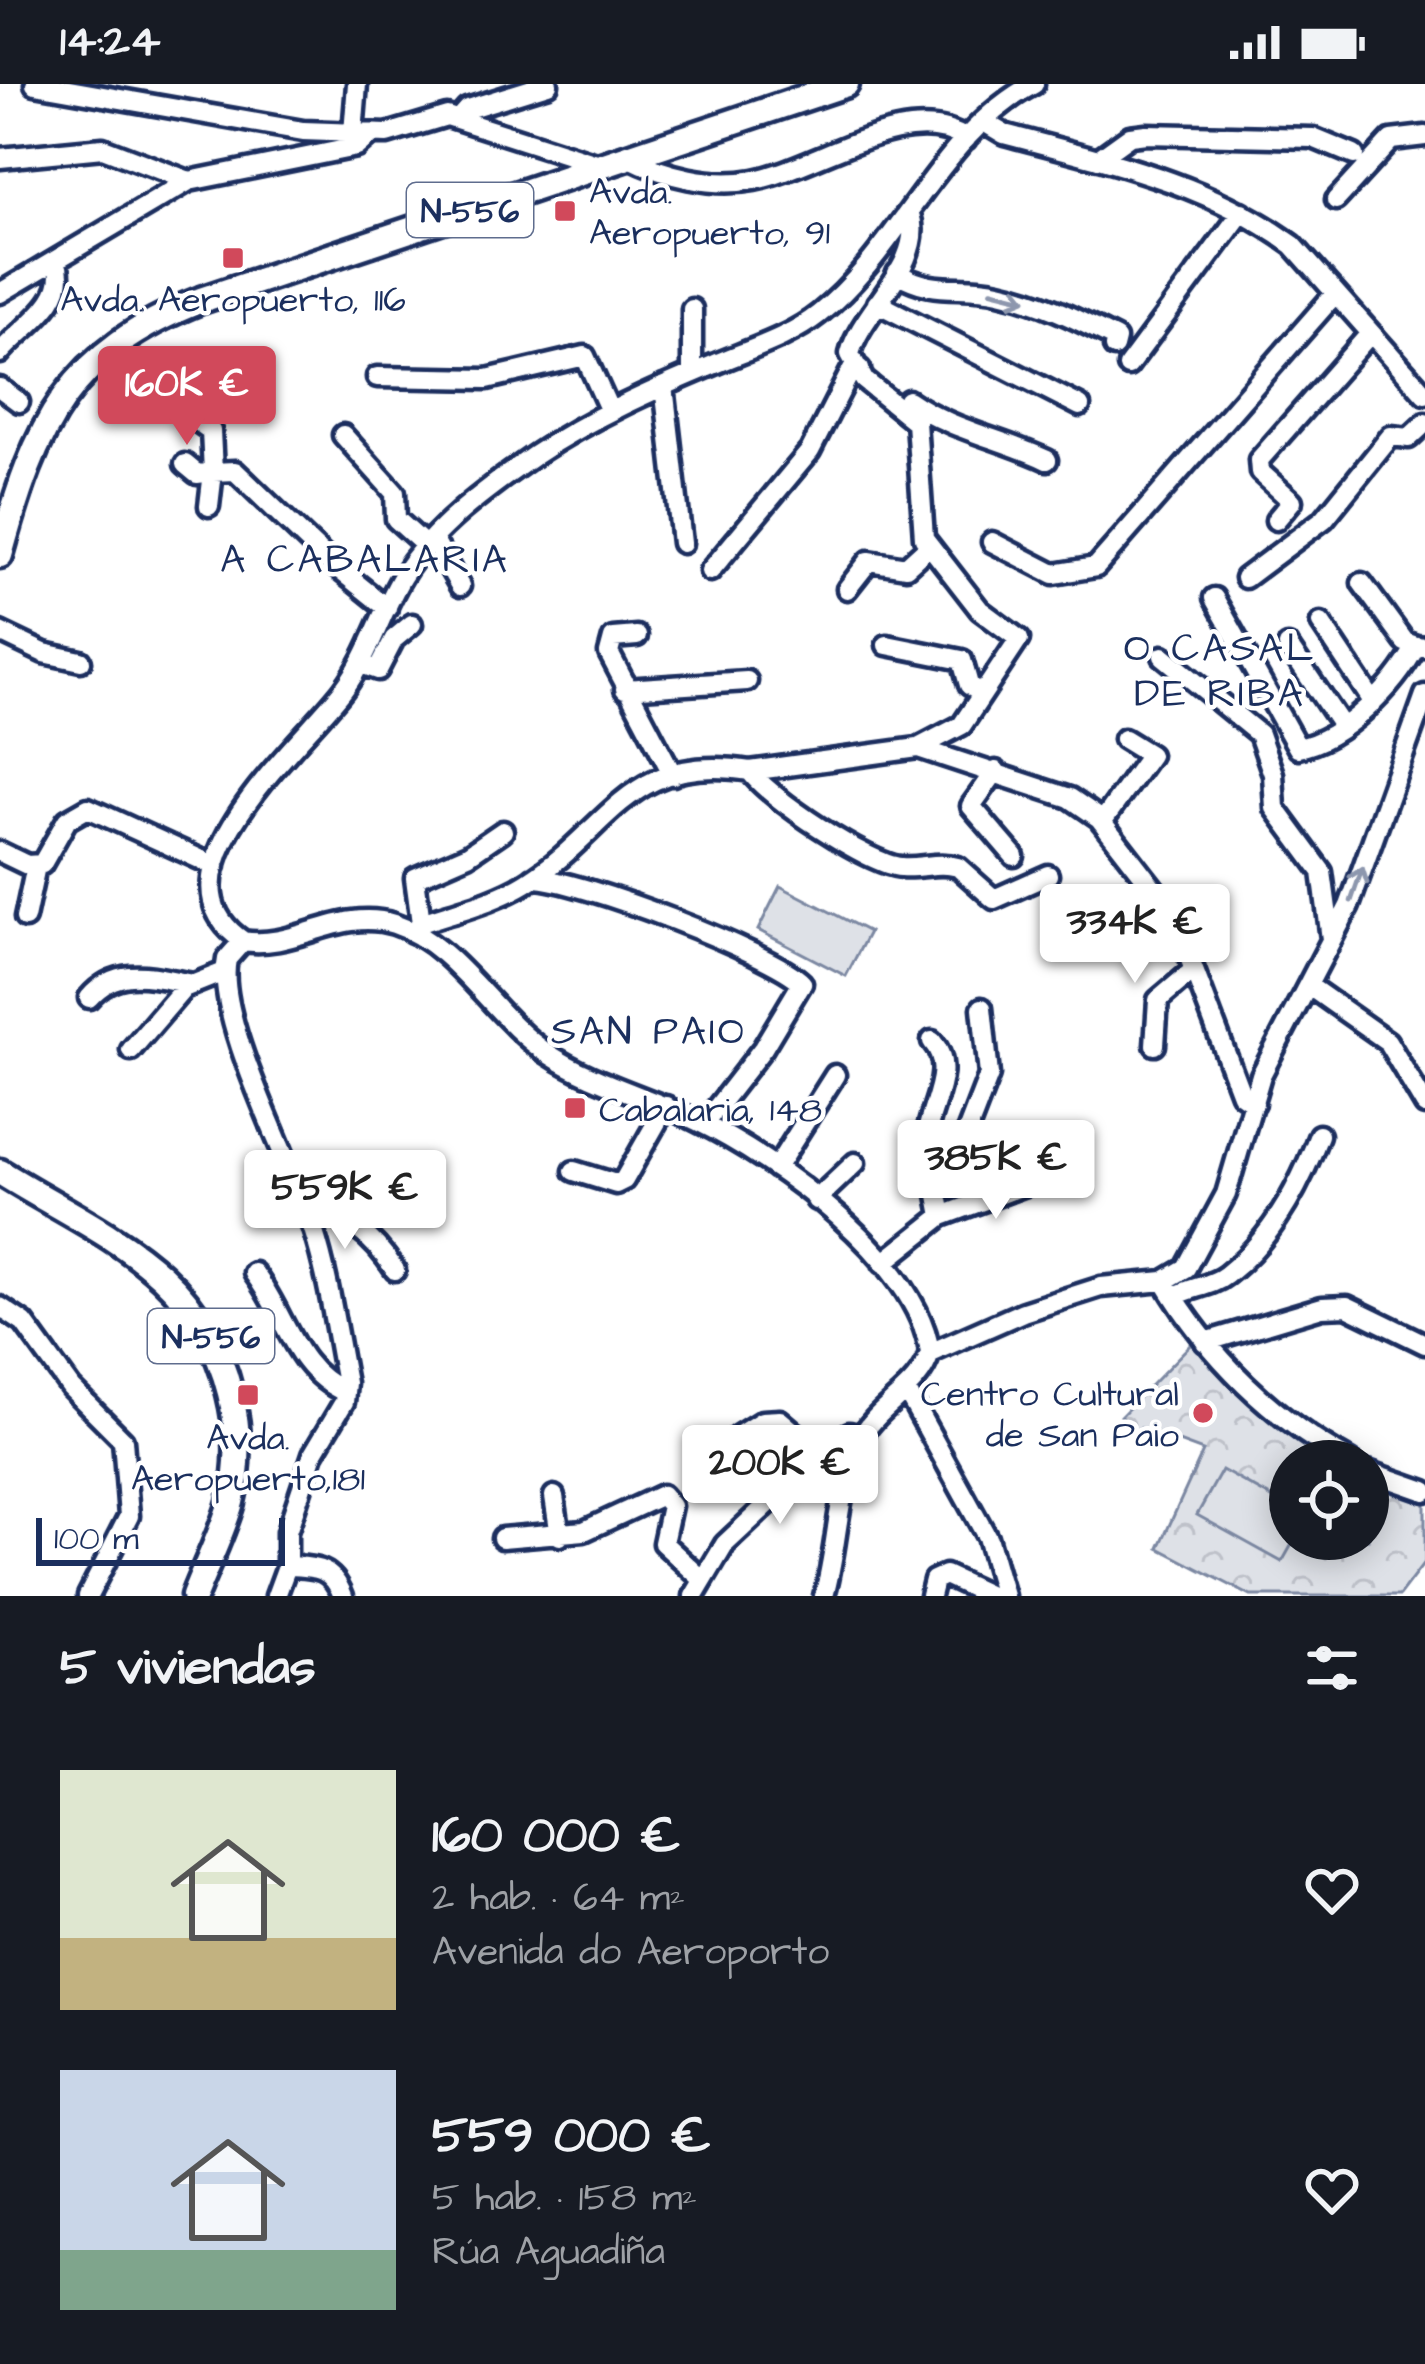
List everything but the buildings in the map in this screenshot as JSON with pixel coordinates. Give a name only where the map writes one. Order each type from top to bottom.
[{"type":"main road","name":"N-556","points":[[0,555],[39,433],[71,383],[139,327],[201,300],[846,84]]},
{"type":"main road","name":"N-556","points":[[0,1172],[150,1264],[182,1293],[208,1329],[233,1406],[237,1458],[230,1502],[194,1596]]},
{"type":"street","points":[[35,84],[243,123],[362,134],[447,116],[503,137],[728,182],[755,180],[875,136],[930,128],[967,139]]},
{"type":"street","points":[[0,293],[189,181],[356,147],[362,134],[357,84]]},
{"type":"street","points":[[459,118],[467,109],[548,84]]},
{"type":"street","points":[[854,365],[916,422],[920,502],[928,546],[980,610],[1019,639],[962,725],[918,748],[750,771],[729,768],[673,775],[641,785],[533,878],[417,927],[357,918],[270,940],[243,940],[216,916],[215,866],[242,806],[361,664],[387,608],[430,543],[531,458],[609,409],[814,319],[860,277],[967,139],[1034,84]]},
{"type":"street","points":[[984,122],[1004,134],[1167,178],[1242,212],[1293,245],[1425,394]]},
{"type":"street","points":[[1099,159],[1130,136],[1146,134],[1313,137],[1354,155]]},
{"type":"street","points":[[1336,200],[1391,140],[1425,136]]},
{"type":"street","points":[[0,158],[103,148],[189,181]]},
{"type":"street","points":[[1128,365],[1242,212]]},
{"type":"street","points":[[710,571],[809,451],[854,365],[853,341],[896,274],[913,233],[910,214]]},
{"type":"street","points":[[0,352],[41,314],[59,278],[56,260]]},
{"type":"street","points":[[896,274],[930,290],[997,291],[1046,305],[1116,339],[1114,347]]},
{"type":"street","points":[[992,542],[1054,574],[1096,567],[1334,296]]},
{"type":"street","points":[[877,303],[1080,406]]},
{"type":"street","points":[[692,309],[692,374]]},
{"type":"street","points":[[1276,520],[1292,501],[1260,472],[1259,460],[1368,335]]},
{"type":"street","points":[[102,353],[211,431],[209,506]]},
{"type":"street","points":[[377,377],[487,379],[588,358],[609,409]]},
{"type":"street","points":[[854,365],[943,423],[998,436],[1047,460]]},
{"type":"street","points":[[664,386],[682,543]]},
{"type":"street","points":[[0,388],[19,402]]},
{"type":"street","points":[[1245,578],[1324,519],[1391,436],[1409,437],[1425,423]]},
{"type":"street","points":[[343,435],[394,493],[396,519],[430,543],[460,586]]},
{"type":"street","points":[[185,464],[197,473],[235,471],[315,549],[387,608]]},
{"type":"street","points":[[847,589],[869,561],[906,567],[928,546]]},
{"type":"street","points":[[1214,598],[1298,748],[1342,726],[1396,679],[1420,646],[1405,642],[1362,583]]},
{"type":"street","points":[[1321,623],[1372,700]]},
{"type":"street","points":[[361,664],[379,670],[394,639],[412,624]]},
{"type":"street","points":[[0,632],[44,653],[81,661]]},
{"type":"street","points":[[637,636],[619,635],[608,647],[625,689],[673,775]]},
{"type":"street","points":[[887,645],[962,660],[967,680],[982,694]]},
{"type":"street","points":[[1288,646],[1342,726]]},
{"type":"street","points":[[1163,656],[1258,734],[1273,774],[1275,808],[1322,872],[1332,946]]},
{"type":"street","points":[[625,689],[748,681]]},
{"type":"street","points":[[1169,1289],[1207,1236],[1226,1195],[1261,1075],[1332,946],[1425,695]]},
{"type":"street","points":[[1102,822],[1150,755],[1124,739]]},
{"type":"street","points":[[918,748],[1070,798],[1102,822],[1172,912],[1241,1094],[1254,1103]]},
{"type":"street","points":[[750,771],[761,788],[852,847],[895,866],[958,867],[994,899],[1048,875]]},
{"type":"street","points":[[996,771],[971,806],[1015,856]]},
{"type":"street","points":[[25,918],[36,866],[67,820],[88,808],[215,866]]},
{"type":"street","points":[[503,831],[468,855],[415,878],[417,927],[547,1053],[704,1124],[776,1168],[816,1200],[883,1263],[914,1306],[930,1353]]},
{"type":"street","points":[[0,852],[36,866]]},
{"type":"street","points":[[533,878],[577,885],[742,945],[797,978],[802,989],[704,1124]]},
{"type":"street","points":[[243,940],[226,959],[224,972],[273,1141],[307,1210],[345,1392],[313,1454],[287,1532],[287,1566],[275,1596]]},
{"type":"street","points":[[1155,1045],[1158,1000],[1191,971]]},
{"type":"street","points":[[89,998],[98,988],[134,972],[192,984]]},
{"type":"street","points":[[130,1050],[192,984],[224,972]]},
{"type":"street","points":[[1309,986],[1388,1041],[1425,1105]]},
{"type":"street","points":[[934,1174],[960,1150],[989,1075],[982,1008]]},
{"type":"street","points":[[932,1041],[942,1053],[944,1070],[927,1118],[925,1152],[942,1216]]},
{"type":"street","points":[[776,1168],[835,1075]]},
{"type":"street","points":[[574,1172],[616,1184],[624,1180],[666,1106]]},
{"type":"street","points":[[824,1596],[847,1471],[862,1436],[906,1390],[930,1353],[1023,1312],[1101,1288],[1169,1289],[1224,1276],[1252,1248],[1305,1173],[1319,1135]]},
{"type":"street","points":[[883,1263],[942,1216],[1031,1183],[1032,1150]]},
{"type":"street","points":[[816,1200],[855,1163]]},
{"type":"street","points":[[307,1210],[334,1215],[371,1236],[395,1270]]},
{"type":"street","points":[[254,1274],[303,1361],[324,1383],[345,1392]]},
{"type":"street","points":[[1169,1289],[1204,1342],[1288,1424],[1315,1440]]},
{"type":"street","points":[[0,1306],[24,1322],[71,1388],[123,1440],[129,1516],[88,1596]]},
{"type":"street","points":[[1204,1342],[1322,1307],[1347,1306],[1425,1344]]},
{"type":"street","points":[[906,1390],[987,1537],[1004,1596]]},
{"type":"street","points":[[738,1436],[762,1421],[780,1420],[820,1454]]},
{"type":"street","points":[[502,1538],[560,1536],[599,1526],[662,1495],[671,1506],[663,1544],[698,1588],[738,1529],[848,1433],[862,1436]]},
{"type":"street","points":[[1389,1478],[1425,1491]]},
{"type":"street","points":[[554,1496],[560,1536]]},
{"type":"street","points":[[287,1566],[326,1570],[336,1577],[343,1596]]},
{"type":"street","points":[[930,1596],[934,1580],[945,1575],[990,1596]]},
{"type":"green space","points":[[780,886],[869,932],[846,976],[758,930]]},
{"type":"green space","points":[[1192,1343],[1255,1408],[1297,1440],[1269,1440],[1269,1560],[1389,1560],[1389,1489],[1425,1502],[1425,1562],[1399,1596],[1251,1596],[1159,1548],[1203,1451],[1141,1428],[1135,1434],[1121,1416]]},
{"type":"green space","points":[[1222,1470],[1269,1496],[1269,1555],[1197,1515]]},
{"type":"place","name":"Avda. Aeropuerto, 91","points":[[565,211]]},
{"type":"place","name":"Avda. Aeropuerto, 116","points":[[233,258]]},
{"type":"place","name":"Cabalaria, 148","points":[[575,1108]]},
{"type":"place","name":"Avda. Aeropuerto,181","points":[[248,1395]]},
{"type":"place","name":"Centro Cultural de San Paio","points":[[1203,1413]]},
{"type":"district","name":"A CABALARIA","points":[[365,558]]},
{"type":"district","name":"O CASAL DE RIBA","points":[[1220,670]]},
{"type":"district","name":"SAN PAIO","points":[[649,1030]]}]
